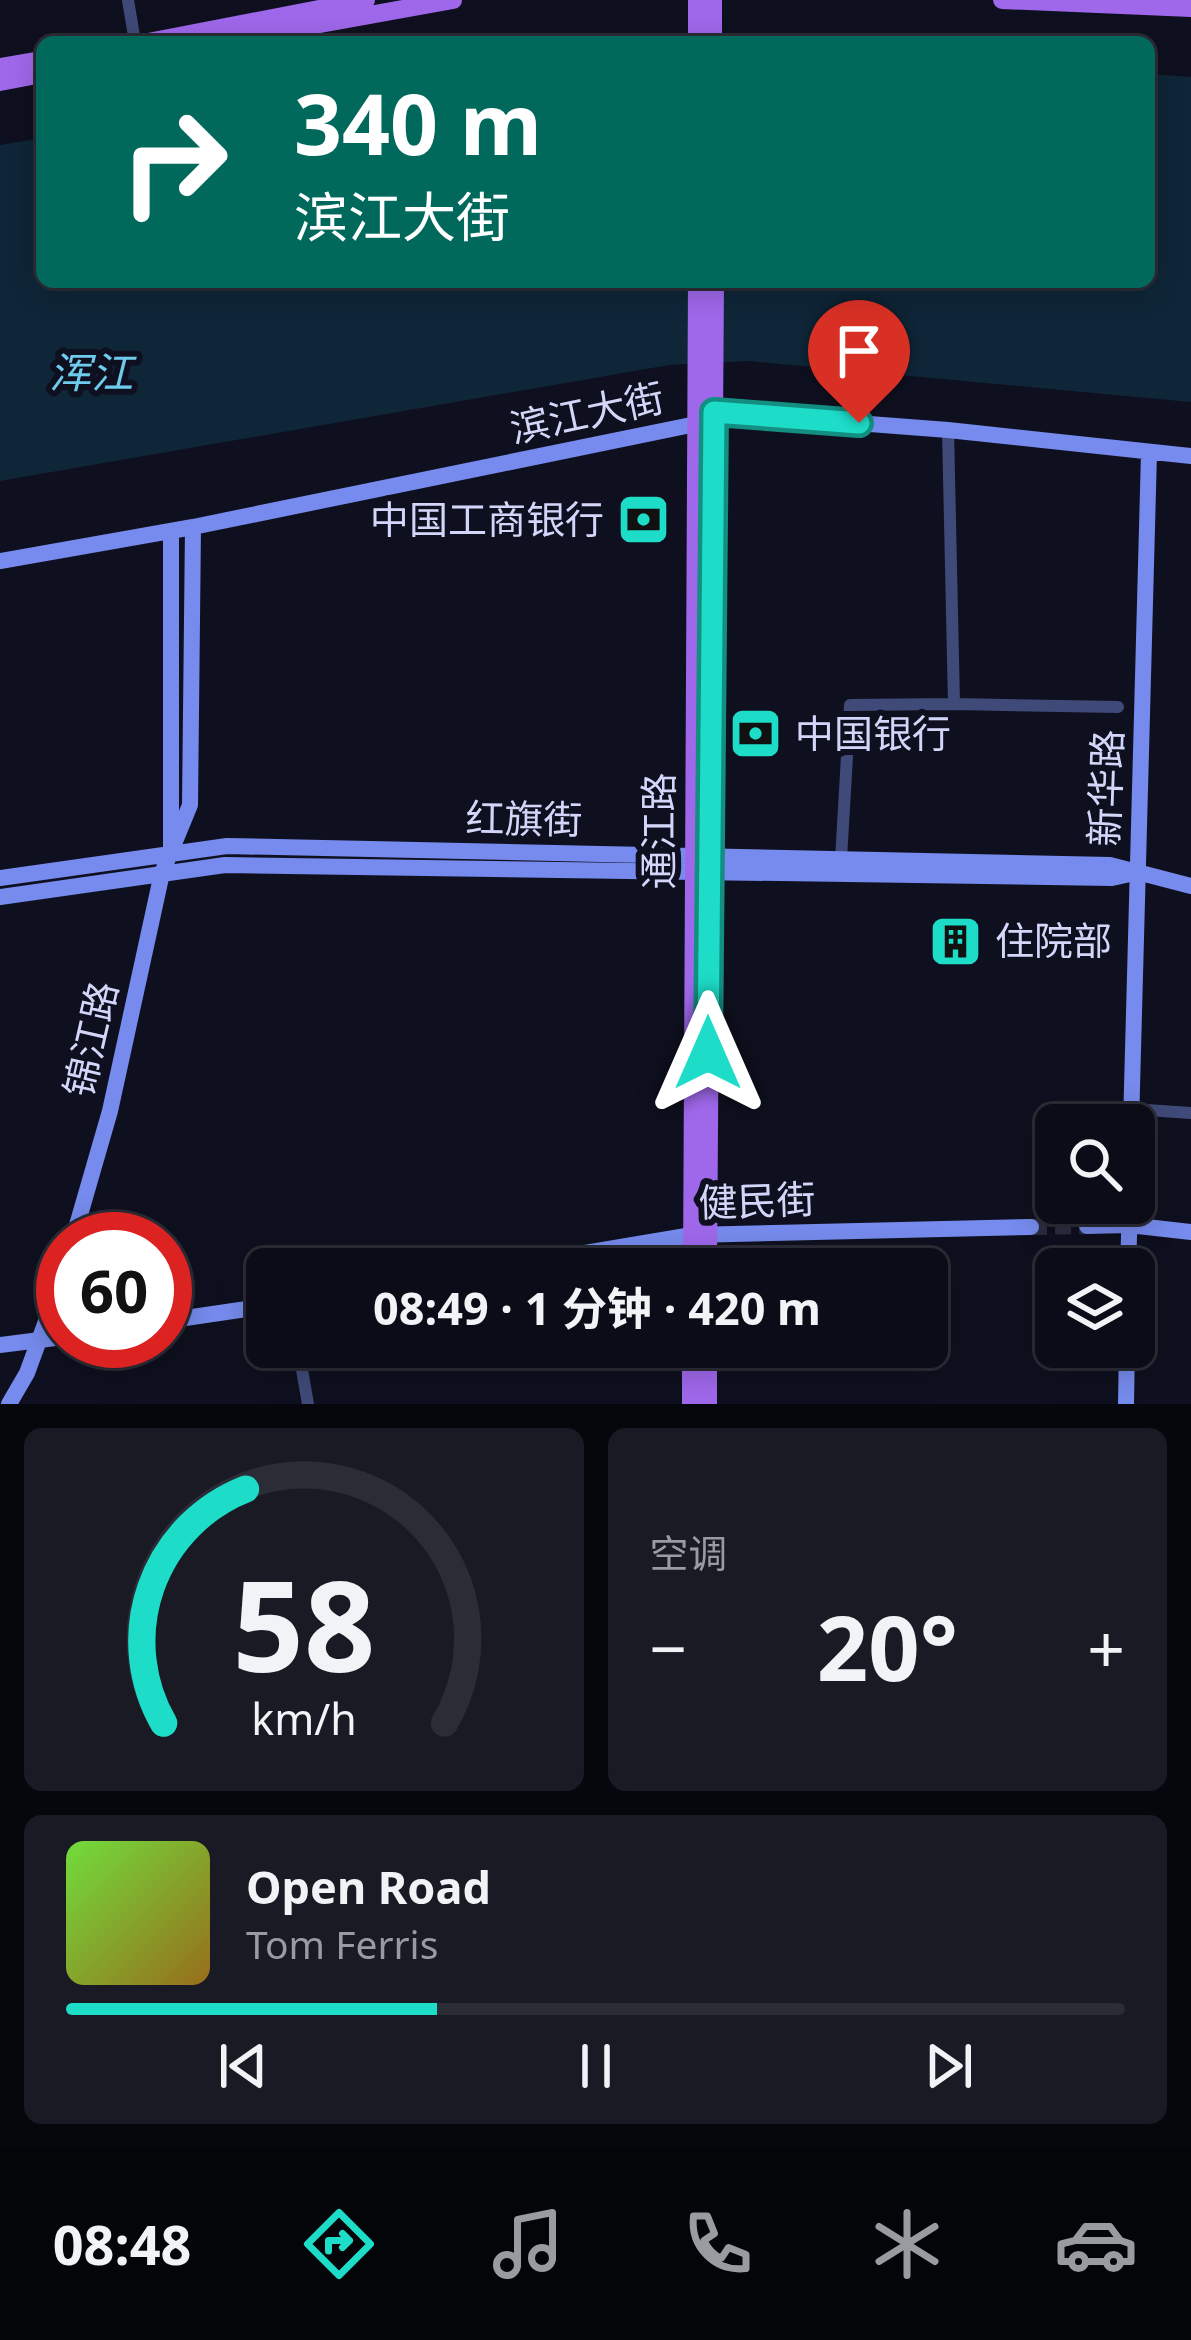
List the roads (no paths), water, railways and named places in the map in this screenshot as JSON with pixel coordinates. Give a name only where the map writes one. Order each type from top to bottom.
[{"type":"main road","points":[[179,36],[366,0]]},
{"type":"main road","points":[[251,36],[452,0]]},
{"type":"main road","points":[[1001,0],[1191,8]]},
{"type":"main road","points":[[0,67],[36,61]]},
{"type":"main road","points":[[0,82],[36,75]]},
{"type":"main road","points":[[699,288],[709,400]]},
{"type":"main road","points":[[709,400],[715,288]]},
{"type":"main road","name":"通江路","points":[[697,1248],[700,864],[695,424],[709,400]]},
{"type":"main road","name":"通江路","points":[[700,864],[709,400]]},
{"type":"main road","name":"通江路","points":[[700,1234],[703,1248]]},
{"type":"main road","points":[[691,1368],[691,1404]]},
{"type":"main road","points":[[708,1368],[708,1404]]},
{"type":"street","points":[[128,0],[134,36]]},
{"type":"street","name":"滨江大街","points":[[709,400],[1191,456]]},
{"type":"street","name":"滨江大街","points":[[0,561],[193,527],[695,424]]},
{"type":"street","points":[[948,430],[954,704]]},
{"type":"street","name":"新华路","points":[[1131,1104],[1149,453]]},
{"type":"street","name":"锦江路","points":[[82,1212],[110,1111],[162,873],[190,805],[193,527]]},
{"type":"street","name":"锦江路","points":[[171,854],[172,531]]},
{"type":"street","points":[[841,859],[850,705],[1118,707]]},
{"type":"street","name":"红旗街","points":[[0,878],[227,846],[700,864],[841,859],[1110,865],[1191,886]]},
{"type":"street","points":[[0,897],[225,865],[700,864],[1112,878],[1136,873]]},
{"type":"street","points":[[1155,1115],[1191,1113]]},
{"type":"street","points":[[1128,1248],[1129,1225]]},
{"type":"street","points":[[1087,1226],[1191,1232]]},
{"type":"street","name":"健民街","points":[[616,1248],[700,1234],[1031,1227]]},
{"type":"street","points":[[192,1317],[246,1309]]},
{"type":"street","points":[[0,1345],[36,1340]]},
{"type":"street","points":[[9,1404],[36,1348]]},
{"type":"street","points":[[302,1368],[308,1404]]},
{"type":"street","points":[[1126,1404],[1127,1368]]},
{"type":"water","name":"浑江","points":[[1155,74],[1191,77],[1191,402],[748,361],[669,365],[0,481],[0,145],[36,139],[36,288],[1155,288]]},
{"type":"tunnel","points":[[1031,1227],[1087,1226]]},
{"type":"place","name":"中国工商银行","points":[[643,520]]},
{"type":"place","name":"中国银行","points":[[756,734]]},
{"type":"place","name":"住院部","points":[[956,941]]}]
